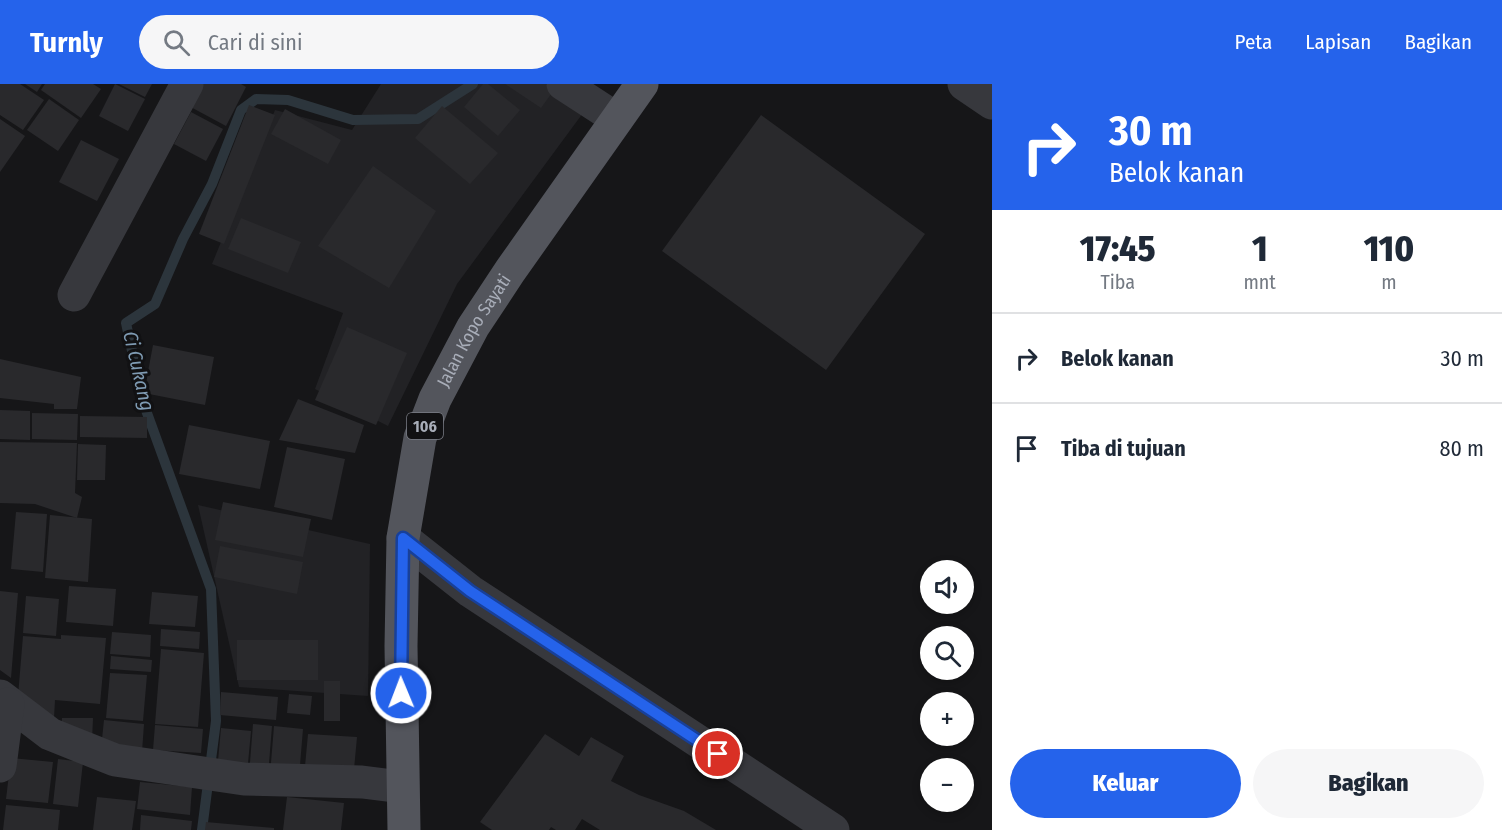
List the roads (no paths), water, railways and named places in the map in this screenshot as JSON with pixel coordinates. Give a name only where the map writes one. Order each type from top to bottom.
[{"type":"main road","name":"Jalan Kopo Sayati","points":[[404,830],[400,646],[403,538],[420,438],[435,399],[486,309],[642,84]]},
{"type":"street","points":[[74,295],[187,84]]},
{"type":"street","points":[[563,84],[617,119]]},
{"type":"street","points":[[964,84],[992,103]]},
{"type":"street","points":[[403,538],[470,591],[833,830]]},
{"type":"street","points":[[4,700],[50,734],[115,760],[244,779],[362,782],[402,787]]},
{"type":"street","points":[[0,766],[4,700]]},
{"type":"waterway","name":"Ci Cukang","points":[[202,830],[216,721],[211,589],[143,402],[126,323],[155,304],[183,239],[212,184],[241,110],[256,99],[288,100],[353,120],[418,119],[473,84]]}]
